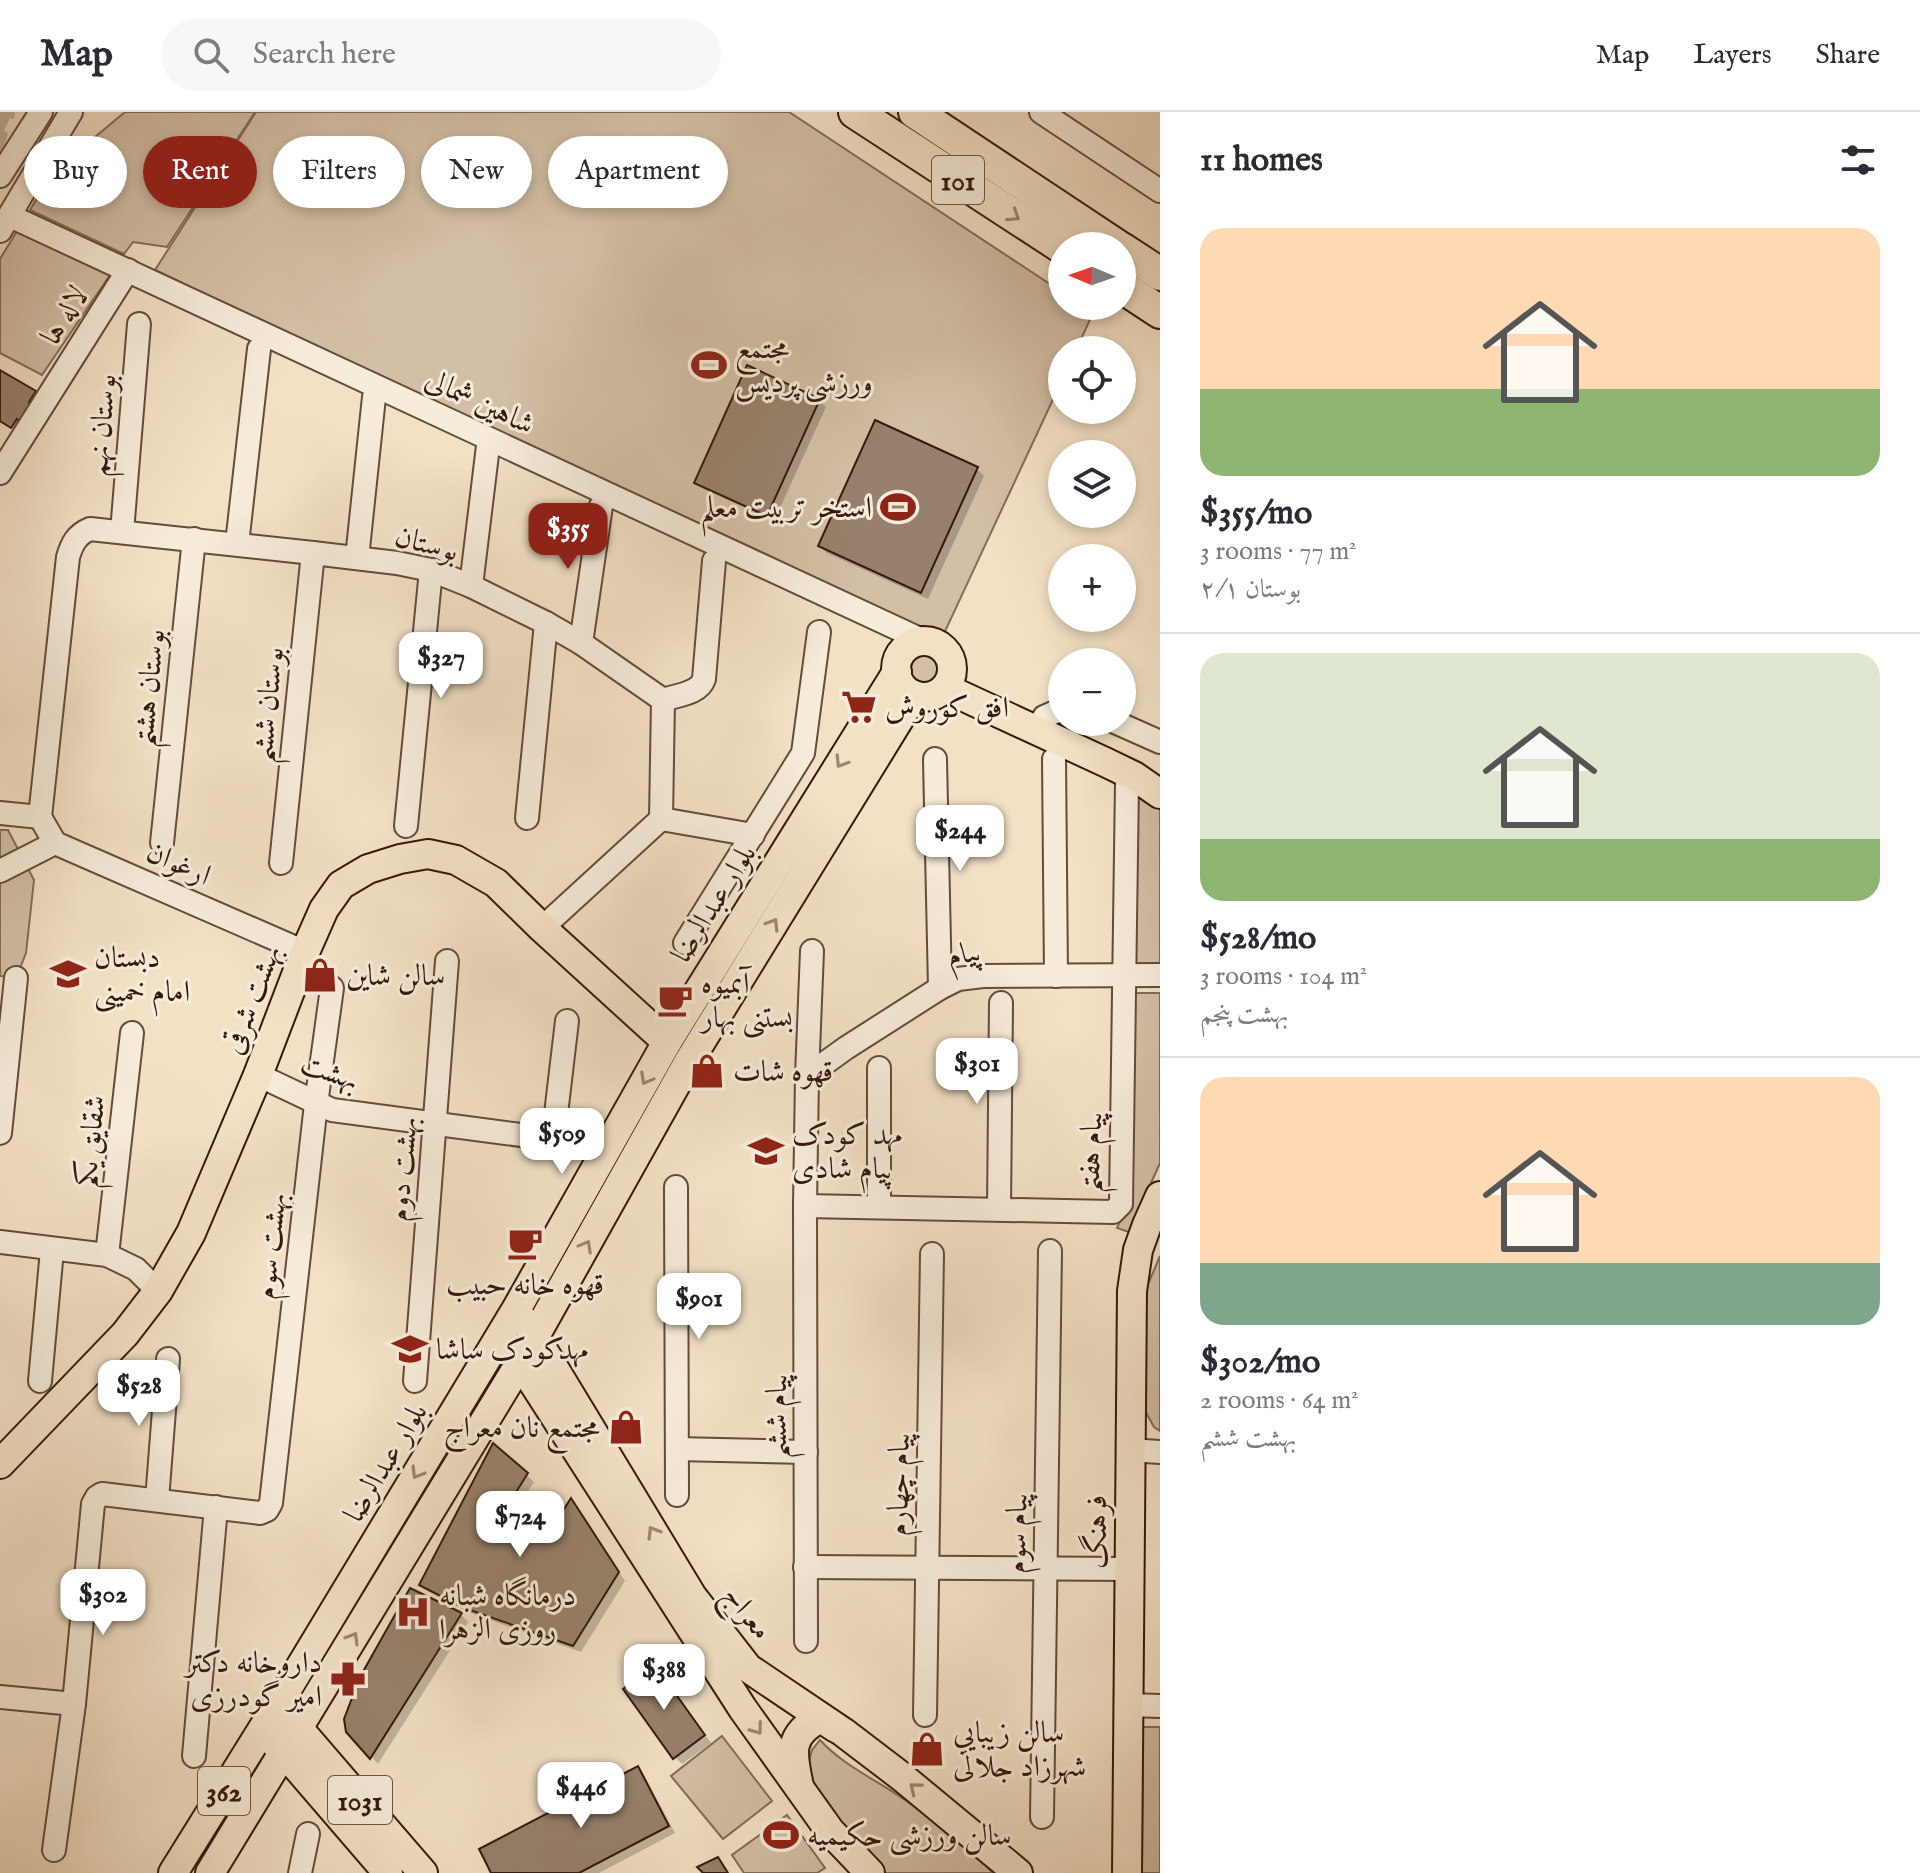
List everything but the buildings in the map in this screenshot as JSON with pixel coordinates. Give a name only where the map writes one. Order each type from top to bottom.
[{"type":"highway","name":"101","points":[[855,112],[1048,238]]},
{"type":"highway","name":"101","points":[[915,112],[1096,232]]},
{"type":"highway","name":"101","points":[[1136,258],[1160,274]]},
{"type":"highway","points":[[1136,296],[1160,312]]},
{"type":"main road","points":[[924,641],[948,653],[952,668],[948,682],[939,693],[931,696],[914,695],[902,686],[897,672],[897,662],[907,647],[924,641]]},
{"type":"main road","name":"بلوار عبدالرضا","points":[[173,1873],[517,1308],[667,1042],[897,672]]},
{"type":"main road","points":[[948,682],[1048,712]]},
{"type":"main road","points":[[948,682],[1134,776],[1160,794]]},
{"type":"main road","name":"بلوار عبدالرضا","points":[[210,1873],[520,1363],[689,1061],[914,695]]},
{"type":"main road","points":[[1096,736],[1160,773]]},
{"type":"main road","name":"بهشت شرقی","points":[[0,1464],[125,1334],[158,1291],[191,1233],[258,1075],[305,952],[324,909],[341,885],[368,869],[400,859],[428,854],[456,860],[496,883],[667,1042]]},
{"type":"main road","name":"فرهنگ","points":[[1127,1873],[1132,1291],[1138,1250],[1160,1196]]},
{"type":"main road","name":"معراج","points":[[517,1308],[692,1596],[748,1668],[843,1732],[1018,1873]]},
{"type":"main road","name":"معراج","points":[[501,1334],[743,1709],[830,1831],[870,1873]]},
{"type":"main road","points":[[800,1788],[793,1759],[795,1739],[806,1725],[821,1718],[843,1732]]},
{"type":"main road","name":"1031","points":[[268,1720],[423,1873]]},
{"type":"main road","name":"1031","points":[[314,1766],[388,1873]]},
{"type":"street","points":[[0,176],[41,112]]},
{"type":"street","points":[[5,223],[71,112]]},
{"type":"street","points":[[1041,112],[1160,191]]},
{"type":"street","name":"شاهین شمالی","points":[[5,223],[128,270],[924,641]]},
{"type":"street","name":"لاله ها","points":[[0,473],[128,270]]},
{"type":"street","name":"بوستان نهم","points":[[122,532],[139,324]]},
{"type":"street","points":[[237,544],[259,349]]},
{"type":"street","points":[[357,558],[374,397]]},
{"type":"street","points":[[471,586],[488,446]]},
{"type":"street","points":[[581,643],[601,506]]},
{"type":"street","name":"بوستان","points":[[40,817],[71,548],[81,533],[90,529],[357,558],[431,570],[546,623],[581,643],[663,700]]},
{"type":"street","name":"بوستان هشتم","points":[[162,843],[194,539]]},
{"type":"street","name":"بوستان ششم","points":[[281,863],[313,553]]},
{"type":"street","points":[[542,928],[661,819],[663,700],[696,690],[702,685],[714,561]]},
{"type":"street","points":[[406,826],[431,570]]},
{"type":"street","points":[[527,818],[546,623]]},
{"type":"street","points":[[685,943],[803,753],[819,632]]},
{"type":"street","points":[[1136,731],[1160,742]]},
{"type":"street","points":[[935,759],[940,988]]},
{"type":"street","points":[[1054,759],[1056,976]]},
{"type":"street","name":"پیام هفتم","points":[[805,1206],[1113,1212],[1121,1204],[1127,783]]},
{"type":"street","points":[[0,813],[40,817],[55,843],[0,871]]},
{"type":"street","points":[[661,819],[753,835]]},
{"type":"street","name":"ارغوان","points":[[55,843],[305,952]]},
{"type":"street","name":"پیام ششم","points":[[806,1641],[805,1206],[812,951]]},
{"type":"street","name":"بهشت دوم","points":[[415,1381],[447,961]]},
{"type":"street","name":"پیام","points":[[807,1076],[846,1048],[958,979],[983,976],[1160,975]]},
{"type":"street","points":[[0,1133],[16,978]]},
{"type":"street","name":"بهشت سوم","points":[[216,1507],[260,1513],[267,1510],[271,1503],[332,988]]},
{"type":"street","points":[[999,1209],[1001,1003]]},
{"type":"street","name":"بهشت","points":[[258,1075],[332,1110],[564,1141],[567,1021]]},
{"type":"street","name":"شقایق یکم","points":[[107,1255],[132,1033]]},
{"type":"street","points":[[667,1042],[689,1061]]},
{"type":"street","points":[[879,1068],[879,1207]]},
{"type":"street","points":[[676,1187],[677,1495]]},
{"type":"street","points":[[0,1242],[107,1255],[136,1269],[158,1291]]},
{"type":"street","points":[[40,1381],[52,1250]]},
{"type":"street","name":"پیام سوم","points":[[1042,1817],[1050,1251]]},
{"type":"street","name":"پیام چهارم","points":[[925,1715],[932,1254]]},
{"type":"street","points":[[157,1500],[168,1359]]},
{"type":"street","points":[[677,1449],[806,1452]]},
{"type":"street","points":[[1130,1450],[1160,1452]]},
{"type":"street","points":[[54,1850],[74,1704],[93,1504],[102,1494],[216,1507],[194,1756]]},
{"type":"street","points":[[805,1567],[1129,1569]]},
{"type":"street","points":[[0,1697],[74,1704]]},
{"type":"street","points":[[1129,1705],[1160,1706]]},
{"type":"street","points":[[300,1873],[308,1834]]},
{"type":"shaded area","points":[[125,112],[255,112],[239,136],[143,136],[143,208],[192,208],[167,247],[133,242],[124,254],[30,210],[127,208],[127,136],[96,136]]},
{"type":"shaded area","name":"مجتمع ورزشی پردیس","points":[[256,112],[789,112],[1048,283],[1048,320],[1090,320],[1082,336],[1048,336],[1048,410],[941,640],[759,551],[155,270],[195,208],[257,208],[257,136],[241,136]]},
{"type":"shaded area","points":[[17,231],[110,275],[42,375],[0,353],[0,259]]},
{"type":"shaded area","points":[[925,650],[938,656],[944,669],[938,682],[925,688],[912,682],[906,669],[912,656]]},
{"type":"shaded area","points":[[1133,793],[1160,800],[1160,969],[1133,967]]},
{"type":"shaded area","points":[[0,830],[8,830],[34,880],[26,953],[16,978],[0,976]]},
{"type":"shaded area","points":[[1128,993],[1160,993],[1160,1163],[1129,1232],[1117,1228],[1133,1193]]},
{"type":"shaded area","points":[[1160,1256],[1160,1431],[1154,1427],[1144,1409],[1146,1289]]},
{"type":"shaded area","points":[[1143,1727],[1160,1727],[1160,1873],[1142,1873]]},
{"type":"shaded area","points":[[722,1736],[772,1801],[723,1839],[671,1776]]},
{"type":"shaded area","points":[[820,1740],[846,1763],[934,1821],[993,1873],[885,1873],[838,1824],[810,1782],[808,1765],[812,1750]]},
{"type":"shaded area","name":"سالن ورزشی حکیمیه","points":[[787,1815],[825,1868],[817,1873],[744,1873],[732,1855]]},
{"type":"place","name":"مجتمع ورزشی پردیس","points":[[709,365]]},
{"type":"place","name":"استخر تربیت معلم","points":[[898,507]]},
{"type":"place","name":"افق کوروش","points":[[859,707]]},
{"type":"place","name":"دبستان امام خمینی","points":[[68,974]]},
{"type":"place","name":"سالن شاین","points":[[320,975]]},
{"type":"place","name":"آبمیوه بستنی بهار","points":[[675,1000]]},
{"type":"place","name":"قهوه شات","points":[[707,1071]]},
{"type":"place","name":"مهد کودک پیام شادی","points":[[766,1151]]},
{"type":"place","name":"قهوه خانه حبیب","points":[[525,1243]]},
{"type":"place","name":"مهدکودک ساشا","points":[[410,1349]]},
{"type":"place","name":"مجتمع نان معراج","points":[[626,1427]]},
{"type":"place","name":"درمانگاه شبانه روزی الزهرا","points":[[413,1612]]},
{"type":"place","name":"داروخانه دکتر امیر گودرزی","points":[[348,1679]]},
{"type":"place","name":"سالن زيبايي شهرزاد جلالى","points":[[927,1749]]},
{"type":"place","name":"سالن ورزشی حکیمیه","points":[[781,1835]]}]
